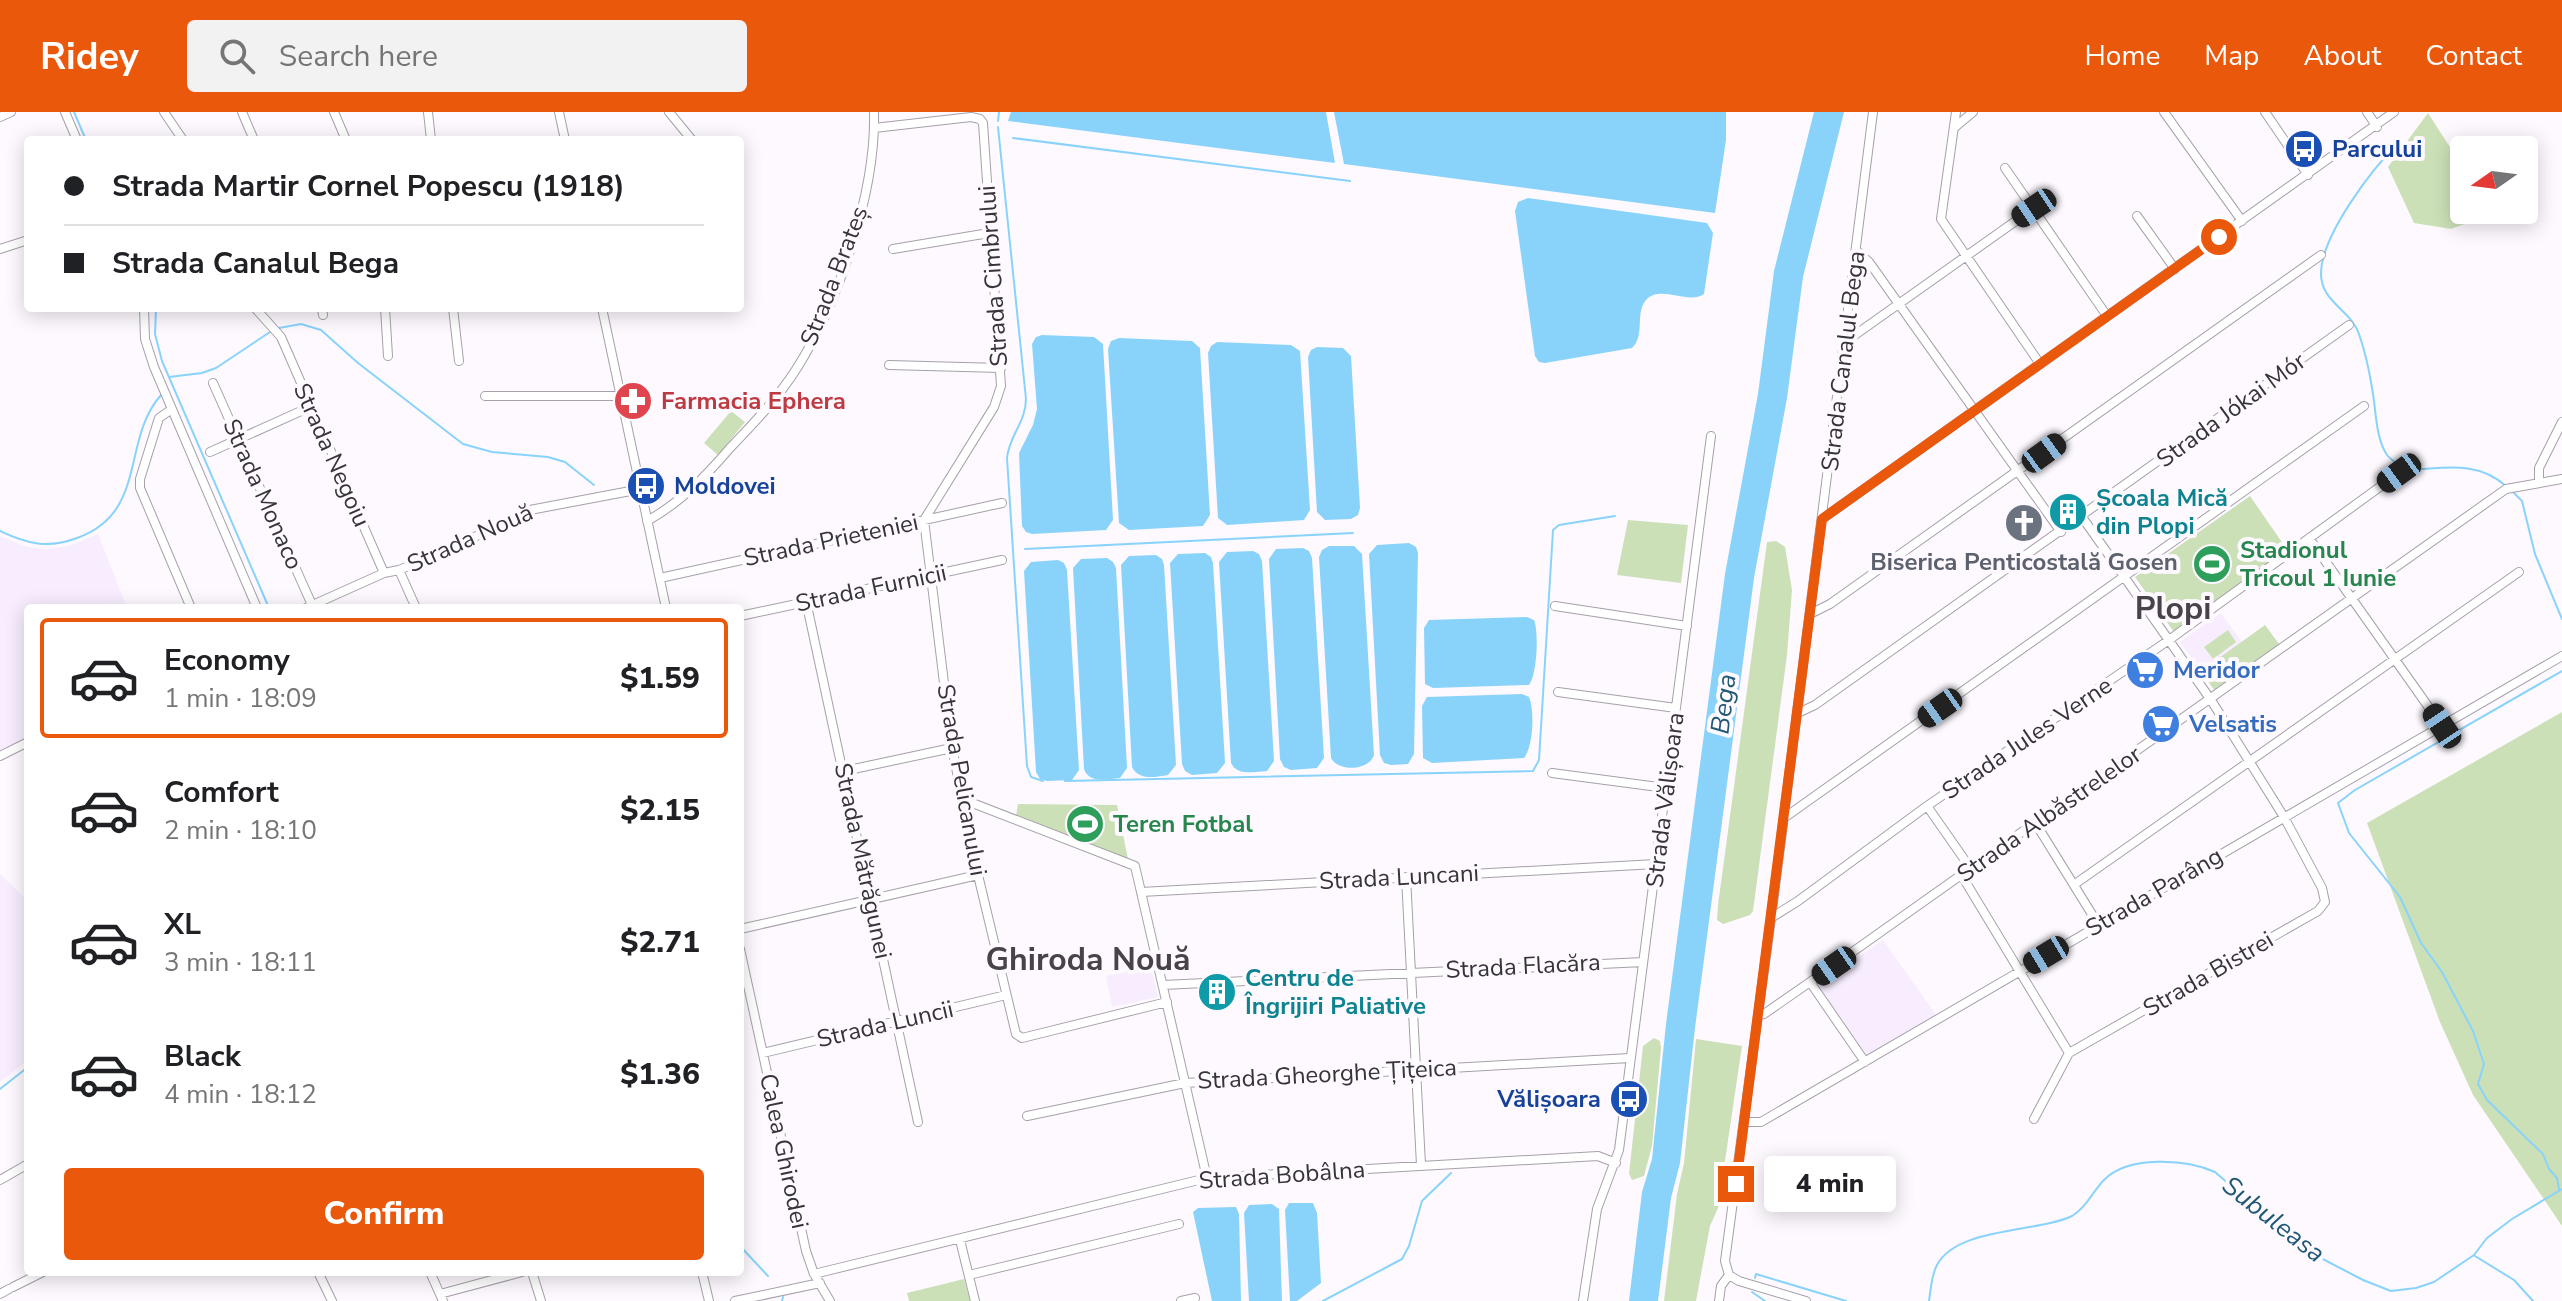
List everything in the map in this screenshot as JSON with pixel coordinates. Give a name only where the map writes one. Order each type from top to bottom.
[{"type":"street","points":[[0,117],[11,112]]},
{"type":"street","points":[[65,112],[75,136]]},
{"type":"street","points":[[164,112],[180,136]]},
{"type":"street","points":[[242,112],[252,136]]},
{"type":"street","points":[[334,112],[344,136]]},
{"type":"street","points":[[428,112],[431,136]]},
{"type":"street","points":[[669,112],[689,136]]},
{"type":"street","name":"Strada Brateș","points":[[647,521],[677,500],[714,466],[777,396],[805,353],[854,238],[865,194],[874,112]]},
{"type":"street","name":"Strada Canalul Bega","points":[[1729,1275],[1725,1261],[1873,112]]},
{"type":"street","points":[[1956,112],[1941,213],[1944,226],[2040,364]]},
{"type":"street","points":[[1954,129],[1973,112]]},
{"type":"street","points":[[2164,112],[2242,221]]},
{"type":"street","points":[[2265,112],[2308,175]]},
{"type":"street","points":[[2367,112],[2377,127]]},
{"type":"street","points":[[1822,519],[2394,112]]},
{"type":"street","points":[[561,113],[564,136]]},
{"type":"street","name":"Strada Cimbrului","points":[[874,128],[981,116],[983,130],[1001,368],[1000,391],[994,407],[924,520]]},
{"type":"street","points":[[2005,168],[2107,316]]},
{"type":"street","points":[[1845,342],[2034,208]]},
{"type":"street","points":[[2137,216],[2175,269]]},
{"type":"street","points":[[893,249],[989,233]]},
{"type":"street","points":[[0,249],[24,241]]},
{"type":"street","points":[[1857,251],[1900,304],[2061,532]]},
{"type":"street","points":[[1810,614],[1830,604],[2321,255]]},
{"type":"street","points":[[144,312],[145,339],[255,604]]},
{"type":"street","name":"Strada Negoiu","points":[[259,312],[281,337],[384,573]]},
{"type":"street","points":[[385,312],[388,356]]},
{"type":"street","points":[[453,312],[459,361]]},
{"type":"street","points":[[603,312],[665,604]]},
{"type":"street","name":"Strada Jókai Mór","points":[[1798,713],[1815,705],[2061,532],[2349,325]]},
{"type":"street","points":[[889,365],[1001,368]]},
{"type":"street","name":"Strada Monaco","points":[[213,383],[308,604]]},
{"type":"street","points":[[485,396],[621,396]]},
{"type":"street","points":[[1784,818],[2364,406]]},
{"type":"street","points":[[210,452],[310,407]]},
{"type":"street","points":[[172,409],[159,418],[140,488],[189,604]]},
{"type":"street","points":[[2539,483],[2539,468],[2562,422]]},
{"type":"street","name":"Strada Vălișoara","points":[[1583,1301],[1597,1209],[1616,1163],[1711,436]]},
{"type":"street","name":"Strada Jules Verne","points":[[1771,918],[1927,806],[2169,640],[2399,473]]},
{"type":"street","name":"Strada Albăstrelelor","points":[[1759,1015],[2036,824],[2506,489],[2562,479]]},
{"type":"street","name":"Strada Nouă","points":[[316,604],[530,510],[641,489]]},
{"type":"street","name":"Strada Prieteniei","points":[[660,578],[1002,503]]},
{"type":"street","points":[[2082,517],[2211,700],[2284,817]]},
{"type":"street","name":"Strada Pelicanului","points":[[924,520],[952,748],[978,875],[1019,1037],[1167,1002]]},
{"type":"street","points":[[2309,538],[2442,726]]},
{"type":"street","name":"Strada Furnicii","points":[[744,615],[1002,560]]},
{"type":"street","points":[[399,570],[414,604]]},
{"type":"street","points":[[2075,884],[2519,572]]},
{"type":"street","name":"Strada Mătrăgunei","points":[[806,601],[918,1122]]},
{"type":"street","points":[[1555,606],[1687,626]]},
{"type":"street","name":"Strada Parâng","points":[[1745,1122],[1761,1122],[2562,656]]},
{"type":"street","points":[[1558,692],[1676,708]]},
{"type":"street","points":[[0,756],[24,744]]},
{"type":"street","points":[[844,771],[952,748]]},
{"type":"street","points":[[1552,773],[1666,788]]},
{"type":"street","points":[[962,799],[1135,866],[1207,1178]]},
{"type":"street","points":[[1927,806],[1971,869]]},
{"type":"street","name":"Strada Bistrei","points":[[2069,1053],[2322,907],[2325,902],[2322,888],[2284,817]]},
{"type":"street","points":[[2036,824],[2098,924]]},
{"type":"street","name":"Strada Luncani","points":[[1141,892],[1656,864]]},
{"type":"street","points":[[744,928],[978,875]]},
{"type":"street","points":[[1962,876],[2069,1053],[2034,1119]]},
{"type":"street","points":[[1406,877],[1421,1165]]},
{"type":"street","name":"Strada Flacăra","points":[[1163,985],[1643,962]]},
{"type":"street","points":[[1810,982],[1865,1062]]},
{"type":"street","name":"Calea Ghirodei","points":[[744,984],[763,1053],[806,1251],[814,1274],[830,1301]]},
{"type":"street","name":"Strada Luncii","points":[[763,1053],[1006,995]]},
{"type":"street","name":"Strada Gheorghe Țițeica","points":[[1027,1116],[1185,1083],[1630,1058]]},
{"type":"street","name":"Strada Bobâlna","points":[[814,1274],[1207,1178],[1598,1156],[1616,1163]]},
{"type":"street","points":[[0,1180],[24,1166]]},
{"type":"street","points":[[969,1275],[1179,1224]]},
{"type":"street","points":[[960,1240],[975,1301]]},
{"type":"street","points":[[1719,1301],[1721,1286],[1729,1275],[1739,1281],[1806,1301]]},
{"type":"street","points":[[7,1290],[35,1276]]},
{"type":"street","points":[[320,1276],[332,1301]]},
{"type":"street","points":[[432,1276],[442,1298],[510,1276]]},
{"type":"street","points":[[533,1276],[541,1301]]},
{"type":"street","points":[[703,1276],[709,1301]]},
{"type":"street","points":[[735,1301],[820,1283]]},
{"type":"street","points":[[1181,1301],[1195,1298]]},
{"type":"shaded area","points":[[98,534],[125,604],[24,604],[24,744],[0,756],[0,536],[27,547],[48,549],[68,546]]},
{"type":"shaded area","points":[[2221,613],[2242,642],[2201,671],[2180,642]]},
{"type":"shaded area","points":[[0,874],[24,897],[24,1063],[0,1082]]},
{"type":"shaded area","points":[[1883,940],[1936,1015],[1867,1057],[1817,986]]},
{"type":"shaded area","points":[[1151,967],[1158,997],[1112,1007],[1106,976]]},
{"type":"green space","points":[[2428,113],[2450,147],[2450,224],[2464,224],[2451,229],[2414,223],[2388,167]]},
{"type":"green space","points":[[731,411],[745,422],[718,455],[704,443]]},
{"type":"green space","name":"Stadionul Tricoul 1 Iunie","points":[[2250,496],[2288,551],[2174,632],[2135,577]]},
{"type":"green space","points":[[1628,520],[1688,525],[1681,583],[1617,575]]},
{"type":"green space","points":[[1776,541],[1785,547],[1792,590],[1787,655],[1753,911],[1750,915],[1723,924],[1717,920],[1718,905],[1767,542]]},
{"type":"green space","points":[[2265,625],[2279,644],[2214,690],[2201,671]]},
{"type":"green space","points":[[2228,630],[2236,642],[2213,659],[2204,647]]},
{"type":"green space","points":[[2562,712],[2562,1226],[2473,1095],[2440,1022],[2367,823]]},
{"type":"green space","points":[[1018,804],[1117,805],[1128,859],[1016,816]]},
{"type":"green space","points":[[1654,1038],[1660,1041],[1661,1048],[1652,1146],[1644,1176],[1632,1180],[1629,1174],[1643,1046]]},
{"type":"green space","points":[[1696,1039],[1742,1046],[1718,1208],[1710,1226],[1696,1301],[1664,1301],[1677,1194],[1684,1163]]},
{"type":"green space","points":[[964,1279],[970,1301],[909,1301],[907,1293]]},
{"type":"water","points":[[1011,112],[1326,112],[1335,163],[1008,121]]},
{"type":"water","points":[[1334,112],[1726,112],[1726,140],[1715,213],[1344,164]]},
{"type":"water","name":"Bega","points":[[1814,112],[1844,112],[1803,277],[1787,398],[1754,578],[1680,1163],[1671,1198],[1658,1301],[1629,1301],[1642,1192],[1652,1159],[1666,1024],[1725,574],[1758,394],[1774,271]]},
{"type":"water","points":[[1528,198],[1707,223],[1713,233],[1704,294],[1690,297],[1660,294],[1647,299],[1641,310],[1638,337],[1632,348],[1539,362],[1535,356],[1515,211],[1518,202]]},
{"type":"water","points":[[1036,337],[1094,337],[1103,344],[1113,520],[1106,530],[1032,534],[1022,526],[1019,453],[1037,409],[1032,344]]},
{"type":"water","points":[[1119,338],[1192,341],[1200,348],[1210,515],[1203,526],[1129,530],[1119,523],[1108,349],[1111,341]]},
{"type":"water","points":[[1217,342],[1291,345],[1300,351],[1310,510],[1304,520],[1227,525],[1218,518],[1208,353]]},
{"type":"water","points":[[1317,347],[1343,348],[1351,356],[1360,508],[1358,515],[1351,519],[1325,520],[1317,512],[1308,357],[1311,350]]},
{"type":"water","points":[[1409,543],[1416,547],[1418,553],[1414,754],[1408,764],[1391,765],[1384,763],[1380,755],[1369,554],[1377,545]]},
{"type":"water","points":[[1329,546],[1354,546],[1362,554],[1374,755],[1366,764],[1353,768],[1340,766],[1331,758],[1319,557],[1322,550]]},
{"type":"water","points":[[1303,548],[1309,551],[1312,558],[1324,758],[1317,768],[1291,770],[1284,767],[1280,759],[1269,559],[1276,549]]},
{"type":"water","points":[[1253,551],[1259,554],[1262,561],[1274,761],[1267,771],[1246,772],[1237,770],[1231,763],[1219,562],[1227,552]]},
{"type":"water","points":[[1205,553],[1213,563],[1225,763],[1217,773],[1192,775],[1185,771],[1182,764],[1170,563],[1178,554]]},
{"type":"water","points":[[1156,555],[1164,565],[1176,765],[1168,775],[1148,777],[1132,767],[1121,565],[1129,556]]},
{"type":"water","points":[[1107,558],[1116,568],[1127,768],[1120,778],[1099,780],[1090,777],[1084,769],[1073,568],[1081,559]]},
{"type":"water","points":[[1058,560],[1064,563],[1067,570],[1079,770],[1072,780],[1047,781],[1040,779],[1036,772],[1024,571],[1031,562]]},
{"type":"water","points":[[1527,617],[1534,620],[1536,634],[1535,663],[1529,685],[1433,688],[1425,684],[1424,628],[1429,620]]},
{"type":"water","points":[[1522,694],[1529,697],[1532,720],[1531,738],[1524,758],[1432,763],[1423,758],[1422,706],[1427,697]]},
{"type":"water","points":[[1289,1203],[1313,1203],[1317,1213],[1321,1283],[1297,1301],[1290,1301],[1285,1210]]},
{"type":"water","points":[[1272,1204],[1279,1209],[1282,1301],[1249,1301],[1244,1213],[1249,1205]]},
{"type":"water","points":[[1236,1207],[1239,1214],[1241,1301],[1212,1301],[1193,1212],[1198,1208]]},
{"type":"waterway","points":[[74,112],[84,136]]},
{"type":"waterway","points":[[998,121],[999,112]]},
{"type":"waterway","points":[[998,127],[1026,399],[1007,458],[1027,766],[1031,777],[1043,781]]},
{"type":"waterway","points":[[1013,138],[1350,181]]},
{"type":"waterway","points":[[2399,143],[2362,185],[2339,222],[2323,258],[2322,284],[2359,334],[2379,433],[2383,449],[2389,457],[2406,470],[2470,469],[2483,472],[2506,486]]},
{"type":"waterway","points":[[156,312],[155,334],[162,361],[267,604]]},
{"type":"waterway","points":[[279,328],[301,324],[321,330],[358,363],[463,444],[492,452],[548,457],[565,462],[594,485]]},
{"type":"waterway","points":[[169,377],[216,368],[270,332]]},
{"type":"waterway","points":[[0,531],[29,542],[47,544],[77,538],[99,527],[124,494],[141,433],[161,395]]},
{"type":"waterway","points":[[2514,493],[2522,501],[2535,554],[2562,619]]},
{"type":"waterway","points":[[1065,781],[1533,771],[1539,760],[1553,530],[1559,525],[1615,516]]},
{"type":"waterway","points":[[1025,549],[1353,533]]},
{"type":"waterway","points":[[2559,1189],[2557,1178],[2543,1154],[2487,1100],[2478,1084],[2484,1064],[2473,1031],[2442,972],[2421,943],[2400,897],[2349,833],[2338,803],[2355,790],[2562,671]]},
{"type":"waterway","points":[[0,1089],[24,1070]]},
{"type":"waterway","name":"Subuleasa","points":[[1929,1301],[1935,1269],[1947,1253],[1979,1237],[2072,1216],[2114,1172],[2142,1163],[2173,1162],[2215,1172],[2317,1256],[2391,1291],[2434,1282],[2474,1255],[2487,1238],[2512,1219],[2562,1189]]},
{"type":"waterway","points":[[1323,1301],[1402,1259],[1422,1201],[1451,1173]]},
{"type":"waterway","points":[[744,1250],[768,1276]]},
{"type":"waterway","points":[[2475,1256],[2514,1280],[2533,1301]]},
{"type":"waterway","points":[[1755,1278],[1756,1274],[1846,1301]]},
{"type":"waterway","points":[[1752,1292],[1765,1301]]},
{"type":"waterway","points":[[782,1301],[783,1297]]},
{"type":"place","name":"Parcului","points":[[2304,149]]},
{"type":"place","name":"Farmacia Ephera","points":[[633,401]]},
{"type":"place","name":"Moldovei","points":[[646,486]]},
{"type":"place","name":"Școala Mică din Plopi","points":[[2068,512]]},
{"type":"place","name":"Biserica Penticostală Gosen","points":[[2024,523]]},
{"type":"place","name":"Stadionul Tricoul 1 Iunie","points":[[2212,564]]},
{"type":"place","name":"Meridor","points":[[2145,670]]},
{"type":"place","name":"Velsatis","points":[[2161,724]]},
{"type":"place","name":"Teren Fotbal","points":[[1085,824]]},
{"type":"place","name":"Centru de Îngrijiri Paliative","points":[[1217,992]]},
{"type":"place","name":"Vălișoara","points":[[1629,1099]]},
{"type":"district","name":"Plopi","points":[[2173,608]]},
{"type":"district","name":"Ghiroda Nouă","points":[[1088,959]]},
{"type":"route","points":[[1736,1184],[1822,519],[2219,237]]}]
